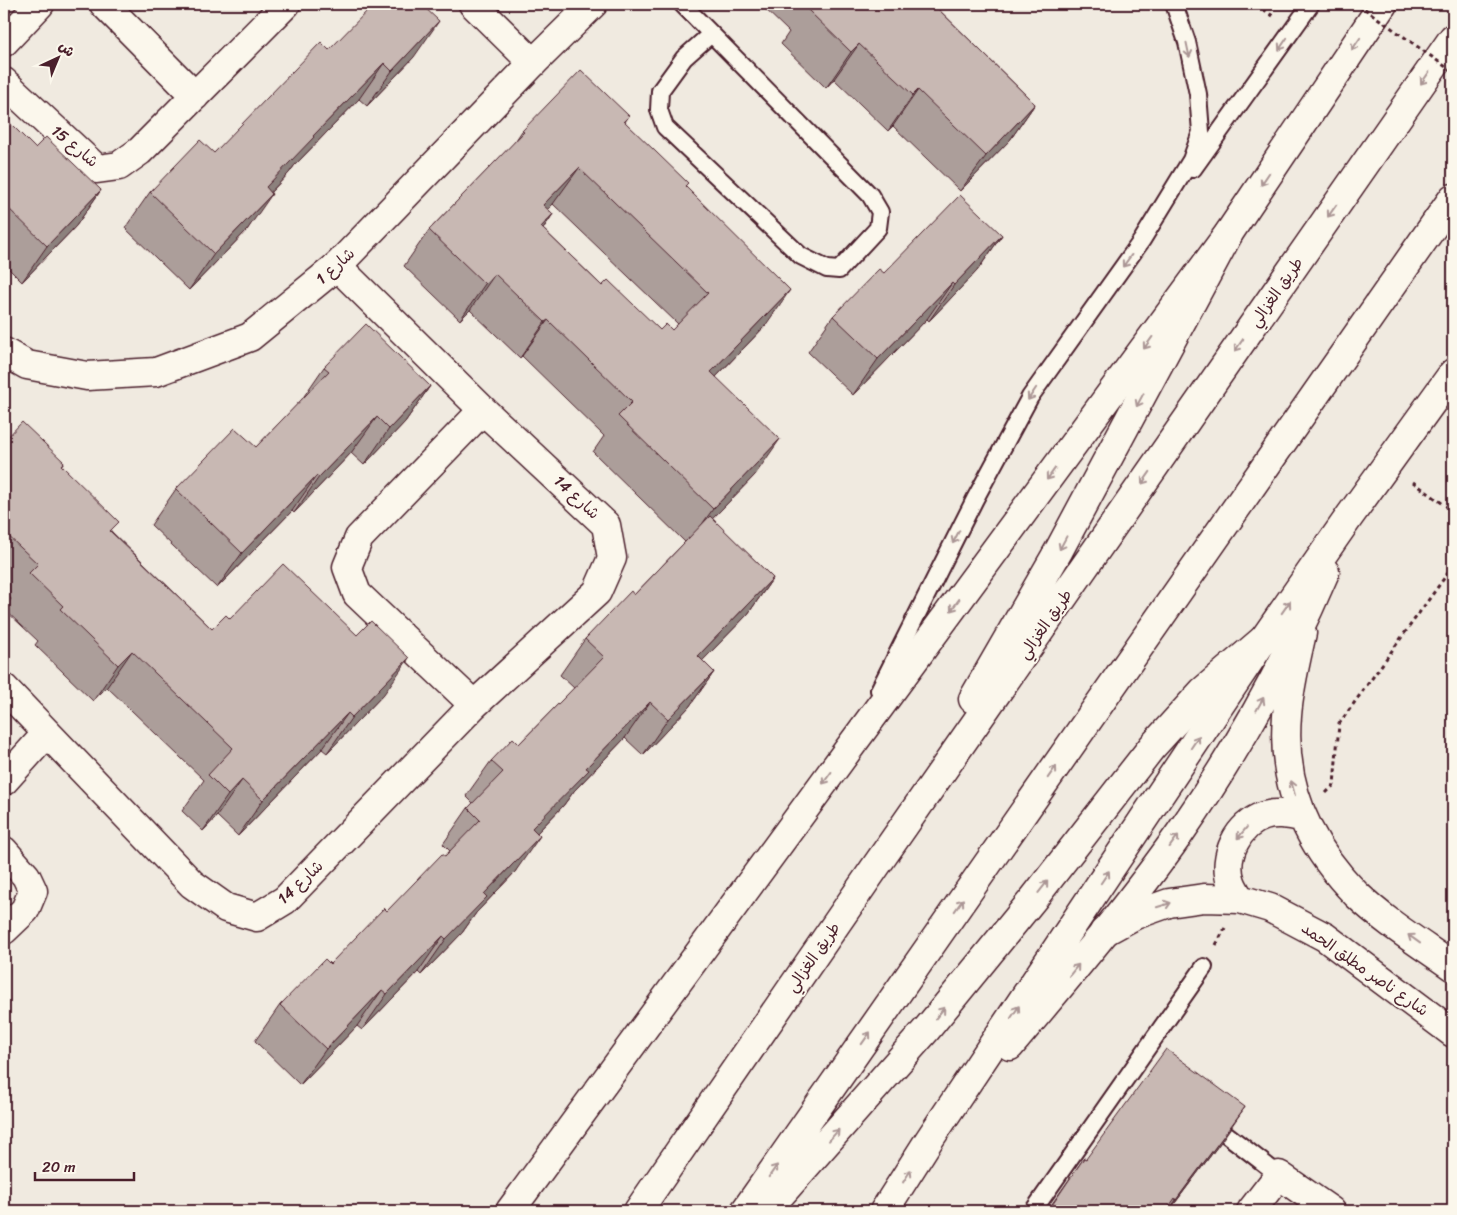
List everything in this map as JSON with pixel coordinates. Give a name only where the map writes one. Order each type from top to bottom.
[{"type":"main road","points":[[4,42],[40,4]]},
{"type":"main road","points":[[104,4],[195,96]]},
{"type":"main road","name":"شارع 15","points":[[4,82],[97,169],[119,166],[140,151],[286,4]]},
{"type":"main road","points":[[473,4],[533,63]]},
{"type":"main road","name":"شارع 1","points":[[4,352],[27,365],[86,376],[156,372],[250,337],[337,266],[533,63],[593,4]]},
{"type":"main road","points":[[512,1207],[1229,234],[1383,4]]},
{"type":"main road","name":"طريق الغزالي","points":[[638,1211],[1453,38]]},
{"type":"main road","points":[[745,1211],[1453,198]]},
{"type":"main road","points":[[876,866],[1059,550],[1229,234]]},
{"type":"main road","name":"شارع 14","points":[[4,688],[192,884],[226,908],[257,917],[285,900],[474,705],[597,592],[612,558],[606,524],[483,410],[337,266]]},
{"type":"main road","points":[[884,1211],[929,1140],[1264,639],[1453,373]]},
{"type":"main road","points":[[474,705],[357,594],[347,568],[358,538],[483,410]]},
{"type":"main road","points":[[929,1140],[1006,1051],[1104,932],[1169,848],[1214,782],[1247,728],[1305,618],[1349,517]]},
{"type":"main road","points":[[1305,618],[1291,682],[1286,750],[1291,784],[1302,817],[1317,844],[1335,870],[1357,894],[1381,915],[1453,967]]},
{"type":"main road","points":[[766,1211],[927,1029],[1034,898],[1152,747],[1203,691],[1264,639]]},
{"type":"main road","points":[[4,781],[47,733]]},
{"type":"main road","points":[[1240,899],[1231,882],[1228,862],[1234,843],[1246,827],[1262,816],[1282,813],[1302,817]]},
{"type":"main road","points":[[4,851],[26,876],[33,891],[26,910],[4,930]]},
{"type":"main road","name":"شارع ناصر مطلق الحمد","points":[[1104,932],[1135,914],[1169,903],[1204,898],[1240,899],[1270,908],[1325,937],[1453,1033]]},
{"type":"main road","points":[[1251,1211],[1279,1175],[1331,1211]]},
{"type":"lane","points":[[682,4],[870,195],[880,212],[878,228],[840,270],[827,269],[801,256],[665,127],[659,110],[660,91],[684,58],[711,34]]},
{"type":"lane","points":[[1142,240],[1191,160],[1201,132],[1198,94],[1186,42],[1174,4]]},
{"type":"lane","points":[[853,742],[975,498],[1030,397],[1311,4]]},
{"type":"lane","points":[[1033,1211],[1204,967]]},
{"type":"lane","points":[[1136,1064],[1151,1076]]},
{"type":"lane","points":[[1196,1111],[1279,1175]]},
{"type":"path","points":[[1358,4],[1453,72]]},
{"type":"path","points":[[1388,465],[1453,510]]},
{"type":"path","points":[[1302,817],[1334,785],[1339,724],[1453,566]]},
{"type":"path","points":[[1204,967],[1240,899]]},
{"type":"building","points":[[374,4],[421,4],[439,21],[392,71],[384,63],[313,136],[266,187],[272,194],[214,254],[150,192],[200,140],[214,153],[321,42],[329,50]]},
{"type":"building","points":[[810,4],[933,4],[1035,104],[986,156],[918,90],[913,95],[859,44],[851,52],[806,8]]},
{"type":"building","points":[[581,70],[629,116],[624,121],[688,183],[685,186],[790,290],[711,372],[780,439],[713,509],[618,416],[632,402],[548,320],[545,322],[495,274],[485,284],[429,230],[524,132],[522,131]],"holes":[[[579,168],[708,293],[672,330],[666,324],[660,330],[608,280],[602,286],[541,227],[553,214],[543,205]]]},
{"type":"building","points":[[4,117],[35,148],[46,137],[101,190],[47,246],[4,204]]},
{"type":"building","points":[[960,195],[1002,235],[878,359],[833,316],[879,269],[884,273]]},
{"type":"building","points":[[366,324],[430,386],[389,429],[377,417],[319,477],[317,475],[242,553],[176,489],[235,428],[256,447],[329,371],[324,367]]},
{"type":"building","points":[[22,422],[64,462],[61,465],[119,522],[110,531],[212,629],[226,615],[230,619],[283,564],[357,635],[371,621],[409,658],[352,717],[348,713],[263,800],[242,780],[228,795],[208,775],[233,748],[132,651],[118,665],[60,609],[63,606],[29,573],[38,564],[4,532],[4,441]]},
{"type":"building","points":[[710,516],[773,578],[698,656],[714,672],[668,719],[650,702],[586,768],[589,770],[532,828],[540,836],[484,894],[487,897],[446,939],[443,936],[387,994],[382,990],[326,1049],[280,1005],[325,959],[330,964],[384,908],[387,911],[442,854],[445,856],[480,820],[468,808],[503,772],[491,761],[513,738],[519,744],[604,657],[585,639],[631,591],[634,595]]},
{"type":"building","points":[[1166,1049],[1245,1107],[1166,1211],[1048,1211],[1084,1158],[1086,1159]]}]
